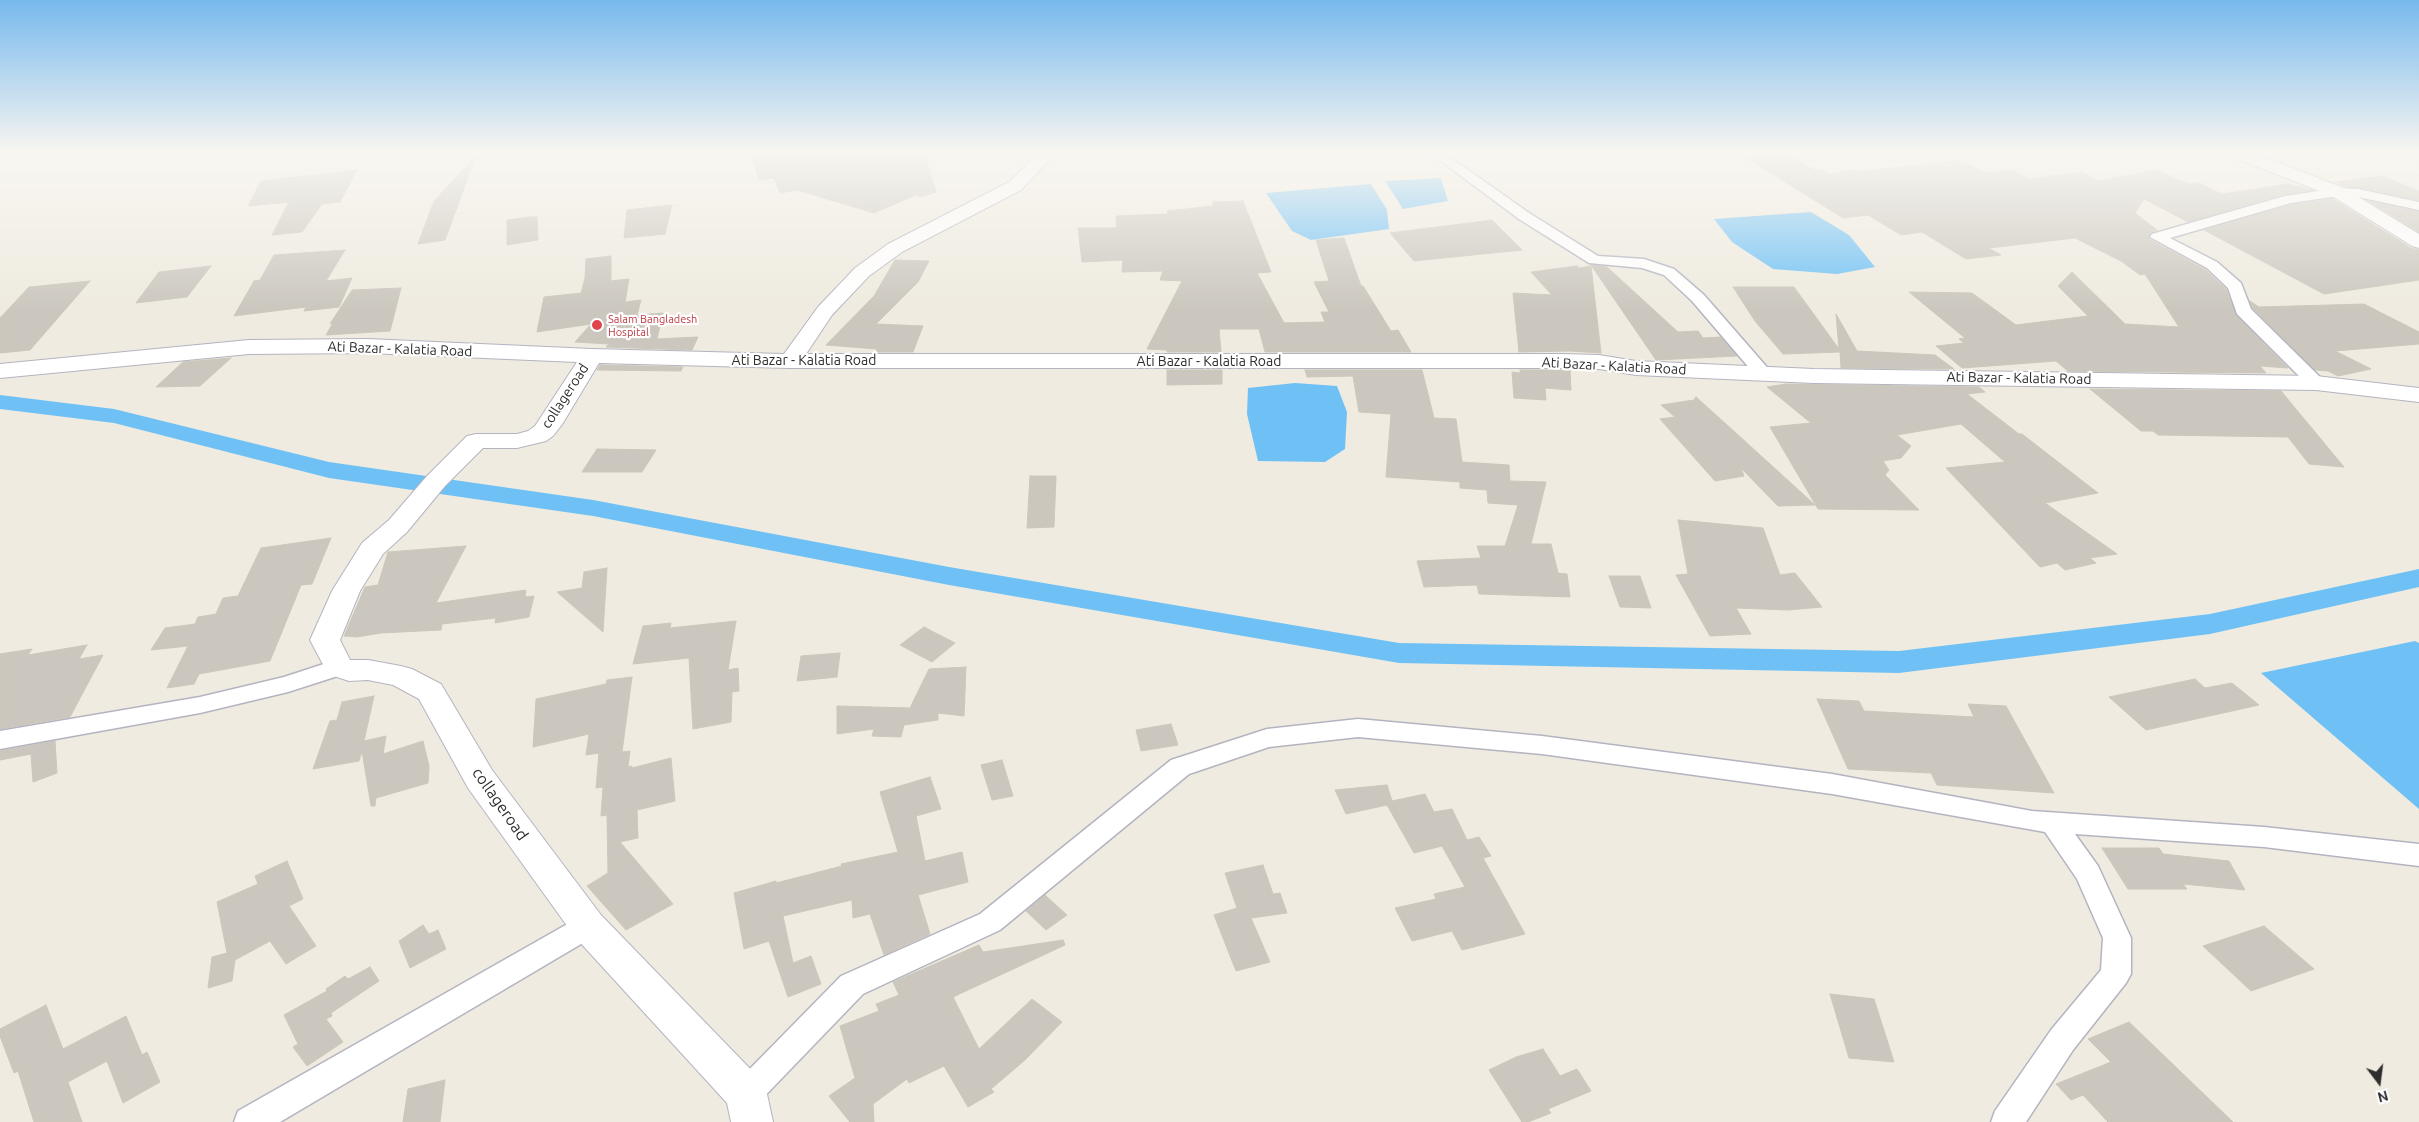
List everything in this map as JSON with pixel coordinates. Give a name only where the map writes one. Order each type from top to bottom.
[{"type":"main road","points":[[790,361],[825,311],[862,272],[895,248],[978,205]]},
{"type":"main road","points":[[2360,205],[2419,242]]},
{"type":"main road","name":"Ati Bazar - Kalatia Road","points":[[0,371],[249,347],[368,346],[592,356],[790,361],[1562,361],[1599,362],[1636,368],[1763,373],[2316,383],[2419,395]]},
{"type":"main road","name":"collageroad","points":[[592,356],[551,423],[544,431],[537,436],[517,441],[476,441],[436,481],[406,516],[372,550],[330,624],[325,640],[339,667],[349,671],[368,670],[401,676],[430,692],[480,779],[588,926],[749,1108]]},
{"type":"street","points":[[1509,205],[1594,260],[1644,264],[1669,272],[1698,298],[1763,373]]},
{"type":"street","points":[[2268,205],[2157,237],[2212,264],[2235,286],[2243,310],[2316,383]]},
{"type":"street","points":[[0,740],[200,704],[288,684],[339,667]]},
{"type":"street","points":[[749,1108],[852,985],[990,922],[1180,767],[1267,738],[1358,728],[1542,745],[1832,784],[2032,821],[2264,837],[2419,854]]},
{"type":"street","points":[[2007,1122],[2062,1040],[2116,974],[2117,938],[2088,874],[2053,823]]},
{"type":"street","points":[[250,1122],[588,926]]},
{"type":"water","points":[[1274,205],[1384,205],[1387,210],[1389,229],[1311,240],[1292,231]]},
{"type":"water","points":[[1401,205],[1423,205],[1403,209]]},
{"type":"water","points":[[1811,212],[1849,235],[1875,267],[1837,274],[1773,269],[1732,242],[1714,219]]},
{"type":"water","points":[[1295,383],[1337,386],[1347,412],[1345,449],[1325,462],[1258,461],[1247,414],[1248,388]]},
{"type":"water","points":[[2415,641],[2419,643],[2419,809],[2261,673]]},
{"type":"building","points":[[287,205],[321,205],[302,232],[272,235]]},
{"type":"building","points":[[432,205],[458,205],[445,240],[418,244]]},
{"type":"building","points":[[672,205],[665,234],[624,238],[627,210]]},
{"type":"building","points":[[848,205],[892,205],[874,213]]},
{"type":"building","points":[[1245,205],[1271,272],[1257,273],[1284,323],[1325,322],[1321,312],[1329,312],[1314,282],[1329,281],[1316,240],[1344,238],[1361,286],[1363,286],[1391,331],[1398,330],[1411,352],[1265,352],[1259,329],[1219,329],[1221,352],[1167,352],[1167,350],[1147,349],[1182,281],[1160,280],[1163,271],[1122,272],[1123,260],[1082,262],[1078,228],[1117,228],[1116,216],[1168,214],[1167,211],[1213,206]]},
{"type":"building","points":[[1823,205],[2140,205],[2135,213],[2157,230],[2150,233],[2149,239],[2206,270],[2226,289],[2236,315],[2288,368],[2260,366],[2266,373],[2068,371],[2056,361],[1962,368],[1936,346],[1964,343],[1959,339],[1965,338],[1909,292],[1972,293],[2016,325],[2088,316],[2058,286],[2072,272],[2125,324],[2179,327],[2145,274],[2140,275],[2121,261],[2075,238],[1989,248],[2001,255],[1966,259],[1922,232],[1901,235],[1868,215],[1843,218]]},
{"type":"building","points":[[2156,205],[2245,205],[2188,222]]},
{"type":"building","points":[[2290,205],[2343,205],[2411,248],[2419,250],[2419,280],[2324,294],[2204,230]]},
{"type":"building","points":[[2376,205],[2389,205],[2419,212],[2419,232]]},
{"type":"building","points":[[537,217],[538,240],[507,245],[507,220]]},
{"type":"building","points":[[1492,220],[1522,250],[1414,261],[1390,233]]},
{"type":"building","points":[[345,250],[326,281],[352,278],[339,307],[304,311],[306,307],[234,316],[254,281],[260,280],[274,255]]},
{"type":"building","points":[[611,256],[611,281],[629,279],[625,302],[641,300],[637,315],[663,313],[657,339],[698,337],[692,350],[606,347],[609,344],[575,342],[591,324],[537,332],[544,297],[581,293],[585,278],[586,259]]},
{"type":"building","points":[[895,260],[929,261],[918,282],[876,324],[923,326],[913,352],[876,352],[877,349],[826,345],[874,296]]},
{"type":"building","points":[[1591,265],[1607,267],[1678,332],[1698,331],[1703,338],[1721,337],[1737,356],[1656,360]]},
{"type":"building","points":[[211,266],[187,297],[136,303],[159,272]]},
{"type":"building","points":[[1577,266],[1579,268],[1591,266],[1601,353],[1569,351],[1519,352],[1513,293],[1552,295],[1531,272]]},
{"type":"building","points":[[90,281],[30,350],[0,353],[0,318],[29,287]]},
{"type":"building","points":[[1733,287],[1794,287],[1839,349],[1836,314],[1857,351],[1935,355],[1954,369],[1841,368],[1840,352],[1783,354],[1755,321]]},
{"type":"building","points":[[401,288],[390,331],[326,335],[333,323],[330,324],[352,290]]},
{"type":"building","points":[[2250,301],[2259,307],[2364,304],[2419,332],[2419,344],[2335,351],[2371,369],[2338,376],[2328,371],[2315,370],[2253,308]]},
{"type":"building","points":[[231,358],[200,386],[156,387],[183,362]]},
{"type":"building","points":[[600,365],[683,367],[681,371],[597,370]]},
{"type":"building","points":[[1167,370],[1222,370],[1222,384],[1167,385]]},
{"type":"building","points":[[1305,370],[1422,370],[1434,418],[1456,419],[1462,462],[1509,465],[1510,481],[1546,482],[1531,544],[1551,544],[1558,573],[1567,574],[1570,597],[1479,594],[1477,585],[1424,587],[1417,561],[1481,558],[1477,546],[1505,546],[1518,505],[1488,503],[1487,490],[1460,488],[1460,482],[1386,477],[1391,414],[1359,412],[1353,376],[1307,377]]},
{"type":"building","points":[[1520,370],[1570,370],[1571,390],[1545,388],[1546,400],[1514,398],[1512,372],[1521,373]]},
{"type":"building","points":[[1786,384],[1979,387],[1985,392],[1967,394],[2098,493],[2045,503],[2117,554],[2090,558],[2096,563],[2065,570],[2057,563],[2040,567],[1946,468],[2005,462],[1961,424],[1897,435],[1911,446],[1901,458],[1883,461],[1889,470],[1885,475],[1919,510],[1818,509],[1770,427],[1811,423],[1767,387]]},
{"type":"building","points":[[2090,389],[2281,391],[2344,467],[2309,464],[2288,437],[2158,435],[2153,431],[2141,431]]},
{"type":"building","points":[[1696,397],[1815,505],[1778,506],[1741,468],[1744,476],[1715,481],[1660,419],[1675,417],[1661,405],[1694,400]]},
{"type":"building","points":[[597,449],[656,450],[642,472],[582,472]]},
{"type":"building","points":[[1030,476],[1056,476],[1054,527],[1027,528]]},
{"type":"building","points":[[1678,520],[1763,528],[1780,575],[1795,573],[1822,607],[1788,610],[1736,608],[1751,634],[1710,636],[1676,575],[1688,574]]},
{"type":"building","points":[[331,538],[312,584],[301,585],[270,661],[199,674],[194,684],[167,688],[188,646],[151,650],[165,628],[195,624],[198,617],[216,614],[223,598],[238,596],[261,548]]},
{"type":"building","points":[[466,546],[436,603],[526,590],[525,597],[534,596],[529,617],[495,623],[496,618],[442,624],[441,630],[381,633],[357,637],[344,636],[365,587],[378,585],[388,552]]},
{"type":"building","points":[[607,568],[603,632],[557,592],[582,588],[584,572]]},
{"type":"building","points":[[1609,576],[1640,576],[1651,608],[1620,607]]},
{"type":"building","points":[[736,621],[728,670],[738,668],[739,691],[732,692],[731,722],[693,729],[689,658],[633,664],[643,626],[671,623],[670,628]]},
{"type":"building","points":[[924,627],[955,643],[932,662],[900,645]]},
{"type":"building","points":[[87,645],[79,659],[103,655],[70,717],[0,729],[0,654],[32,649],[28,655]]},
{"type":"building","points":[[840,653],[837,677],[797,681],[801,656]]},
{"type":"building","points":[[966,667],[964,716],[938,713],[938,720],[904,725],[901,737],[872,736],[874,729],[837,734],[837,706],[910,708],[929,669]]},
{"type":"building","points":[[632,677],[622,752],[630,751],[628,767],[632,766],[632,768],[671,758],[675,801],[637,810],[638,838],[620,842],[673,904],[626,930],[587,886],[608,873],[607,815],[601,816],[603,787],[596,788],[599,753],[586,755],[589,734],[533,747],[536,699],[606,684],[607,680]]},
{"type":"building","points":[[2195,679],[2205,688],[2232,683],[2259,705],[2146,730],[2109,697]]},
{"type":"building","points":[[374,696],[364,741],[386,736],[383,754],[423,741],[429,766],[428,783],[376,798],[375,806],[371,806],[362,751],[359,761],[313,769],[330,721],[337,720],[342,702]]},
{"type":"building","points":[[1817,699],[1859,701],[1864,711],[1974,717],[1968,704],[2006,706],[2054,793],[1937,785],[1931,773],[1848,769]]},
{"type":"building","points":[[1171,724],[1178,745],[1141,751],[1136,730]]},
{"type":"building","points":[[55,741],[57,773],[33,782],[31,754],[0,760],[0,751]]},
{"type":"building","points":[[1002,760],[1013,796],[992,800],[981,765]]},
{"type":"building","points":[[930,777],[941,809],[916,816],[925,861],[962,852],[968,882],[918,895],[930,934],[884,955],[870,914],[853,918],[852,900],[783,916],[793,963],[811,956],[821,984],[788,997],[769,941],[744,949],[734,893],[842,866],[841,864],[898,852],[880,792]]},
{"type":"building","points":[[1387,785],[1392,801],[1425,794],[1434,812],[1452,809],[1467,840],[1479,837],[1491,856],[1483,858],[1525,934],[1462,950],[1452,931],[1412,941],[1395,908],[1436,899],[1434,894],[1465,887],[1442,846],[1414,853],[1387,805],[1346,814],[1335,790]]},
{"type":"building","points":[[2102,848],[2159,848],[2163,854],[2229,861],[2245,890],[2183,884],[2187,889],[2128,889]]},
{"type":"building","points":[[287,861],[303,899],[289,906],[316,946],[286,964],[270,941],[235,960],[232,981],[208,988],[212,957],[227,953],[217,902],[258,884],[255,876]]},
{"type":"building","points":[[1263,865],[1273,894],[1280,893],[1287,913],[1251,918],[1270,962],[1236,971],[1214,915],[1237,908],[1225,873]]},
{"type":"building","points":[[1045,895],[1067,915],[1046,930],[1026,911]]},
{"type":"building","points":[[423,925],[429,934],[438,930],[446,949],[410,968],[399,941]]},
{"type":"building","points":[[2264,926],[2314,969],[2251,991],[2203,946]]},
{"type":"building","points":[[1063,940],[1065,945],[953,997],[979,1049],[1032,999],[1062,1022],[1025,1060],[991,1089],[994,1092],[968,1107],[944,1066],[909,1083],[907,1079],[873,1104],[874,1122],[850,1122],[829,1096],[855,1078],[840,1026],[879,1011],[876,1004],[899,995],[893,982],[979,945],[983,952]]},
{"type":"building","points":[[370,967],[379,981],[331,1013],[332,1016],[326,1019],[343,1042],[307,1066],[293,1047],[298,1044],[284,1015],[327,991],[326,989],[345,976],[348,979]]},
{"type":"building","points":[[1830,994],[1874,999],[1894,1062],[1849,1058]]},
{"type":"building","points":[[46,1005],[63,1049],[126,1016],[142,1055],[147,1052],[160,1082],[123,1103],[107,1061],[68,1082],[82,1122],[34,1122],[18,1071],[14,1073],[0,1036],[0,1029]]},
{"type":"building","points":[[2129,1022],[2233,1122],[2108,1122],[2083,1095],[2071,1100],[2056,1084],[2111,1062],[2088,1039]]},
{"type":"building","points":[[1543,1049],[1560,1076],[1577,1069],[1591,1091],[1548,1109],[1551,1113],[1528,1122],[1522,1122],[1489,1070],[1516,1057]]},
{"type":"building","points":[[445,1080],[440,1122],[403,1122],[408,1089]]},
{"type":"waterway","points":[[0,402],[114,416],[329,470],[593,508],[949,576],[1399,653],[1899,662],[2210,624],[2419,578]]},
{"type":"place","name":"Salam Bangladesh Hospital","points":[[597,325]]}]
